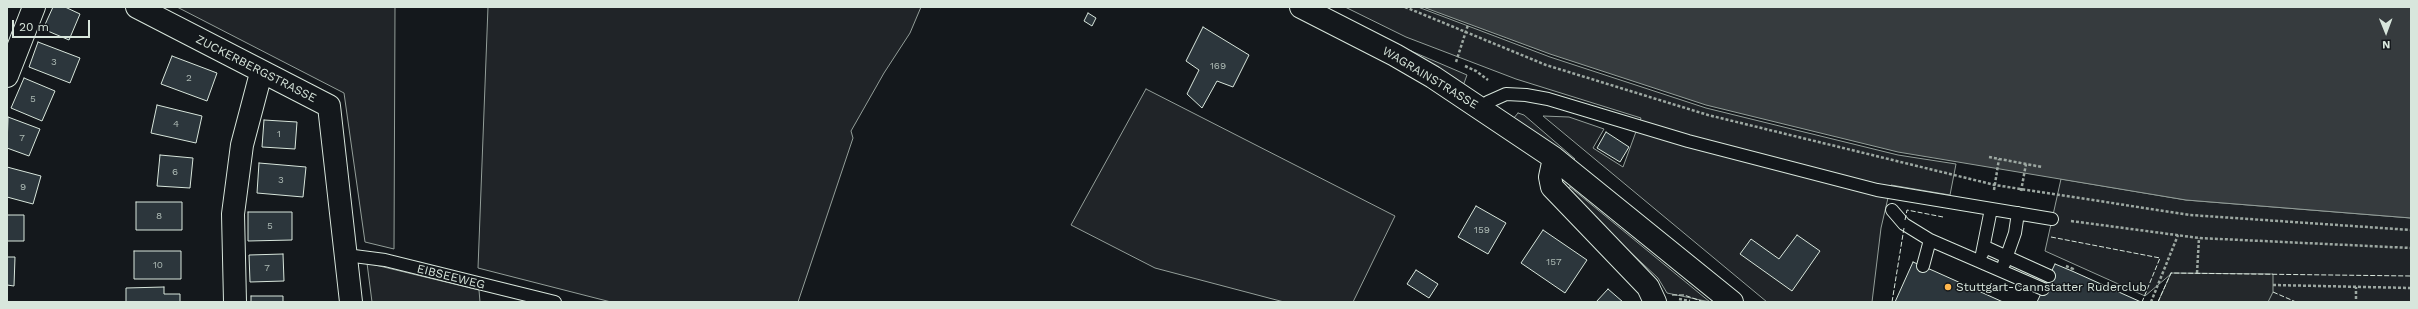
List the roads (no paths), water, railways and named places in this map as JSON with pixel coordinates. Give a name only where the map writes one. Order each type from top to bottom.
[{"type":"street","points":[[7,76],[34,7]]},
{"type":"street","name":"ZUCKERBERGSTRASSE","points":[[137,7],[261,73],[329,106],[351,302]]},
{"type":"street","name":"WAGRAINSTRASSE","points":[[1301,7],[1395,55],[1483,110],[1554,158],[1732,302]]},
{"type":"street","points":[[235,302],[233,214],[242,145],[261,73]]},
{"type":"street","points":[[1554,158],[1550,177],[1552,187],[1648,287],[1664,301]]},
{"type":"lane","points":[[1483,110],[1488,102],[1506,94],[1526,95],[1548,99],[1688,141],[1877,190],[2052,219]]},
{"type":"lane","points":[[1979,260],[1985,247],[1991,209]]},
{"type":"lane","points":[[1892,210],[1904,224],[1930,240],[2043,289]]},
{"type":"lane","points":[[2001,271],[2015,233],[2018,213]]},
{"type":"lane","points":[[1923,266],[1930,240]]},
{"type":"lane","points":[[1985,247],[2049,276]]},
{"type":"lane","name":"EIBSEEWEG","points":[[346,255],[385,260],[555,302]]},
{"type":"place","name":"Stuttgart-Cannstatter Ruderclub","points":[[1948,287]]}]
